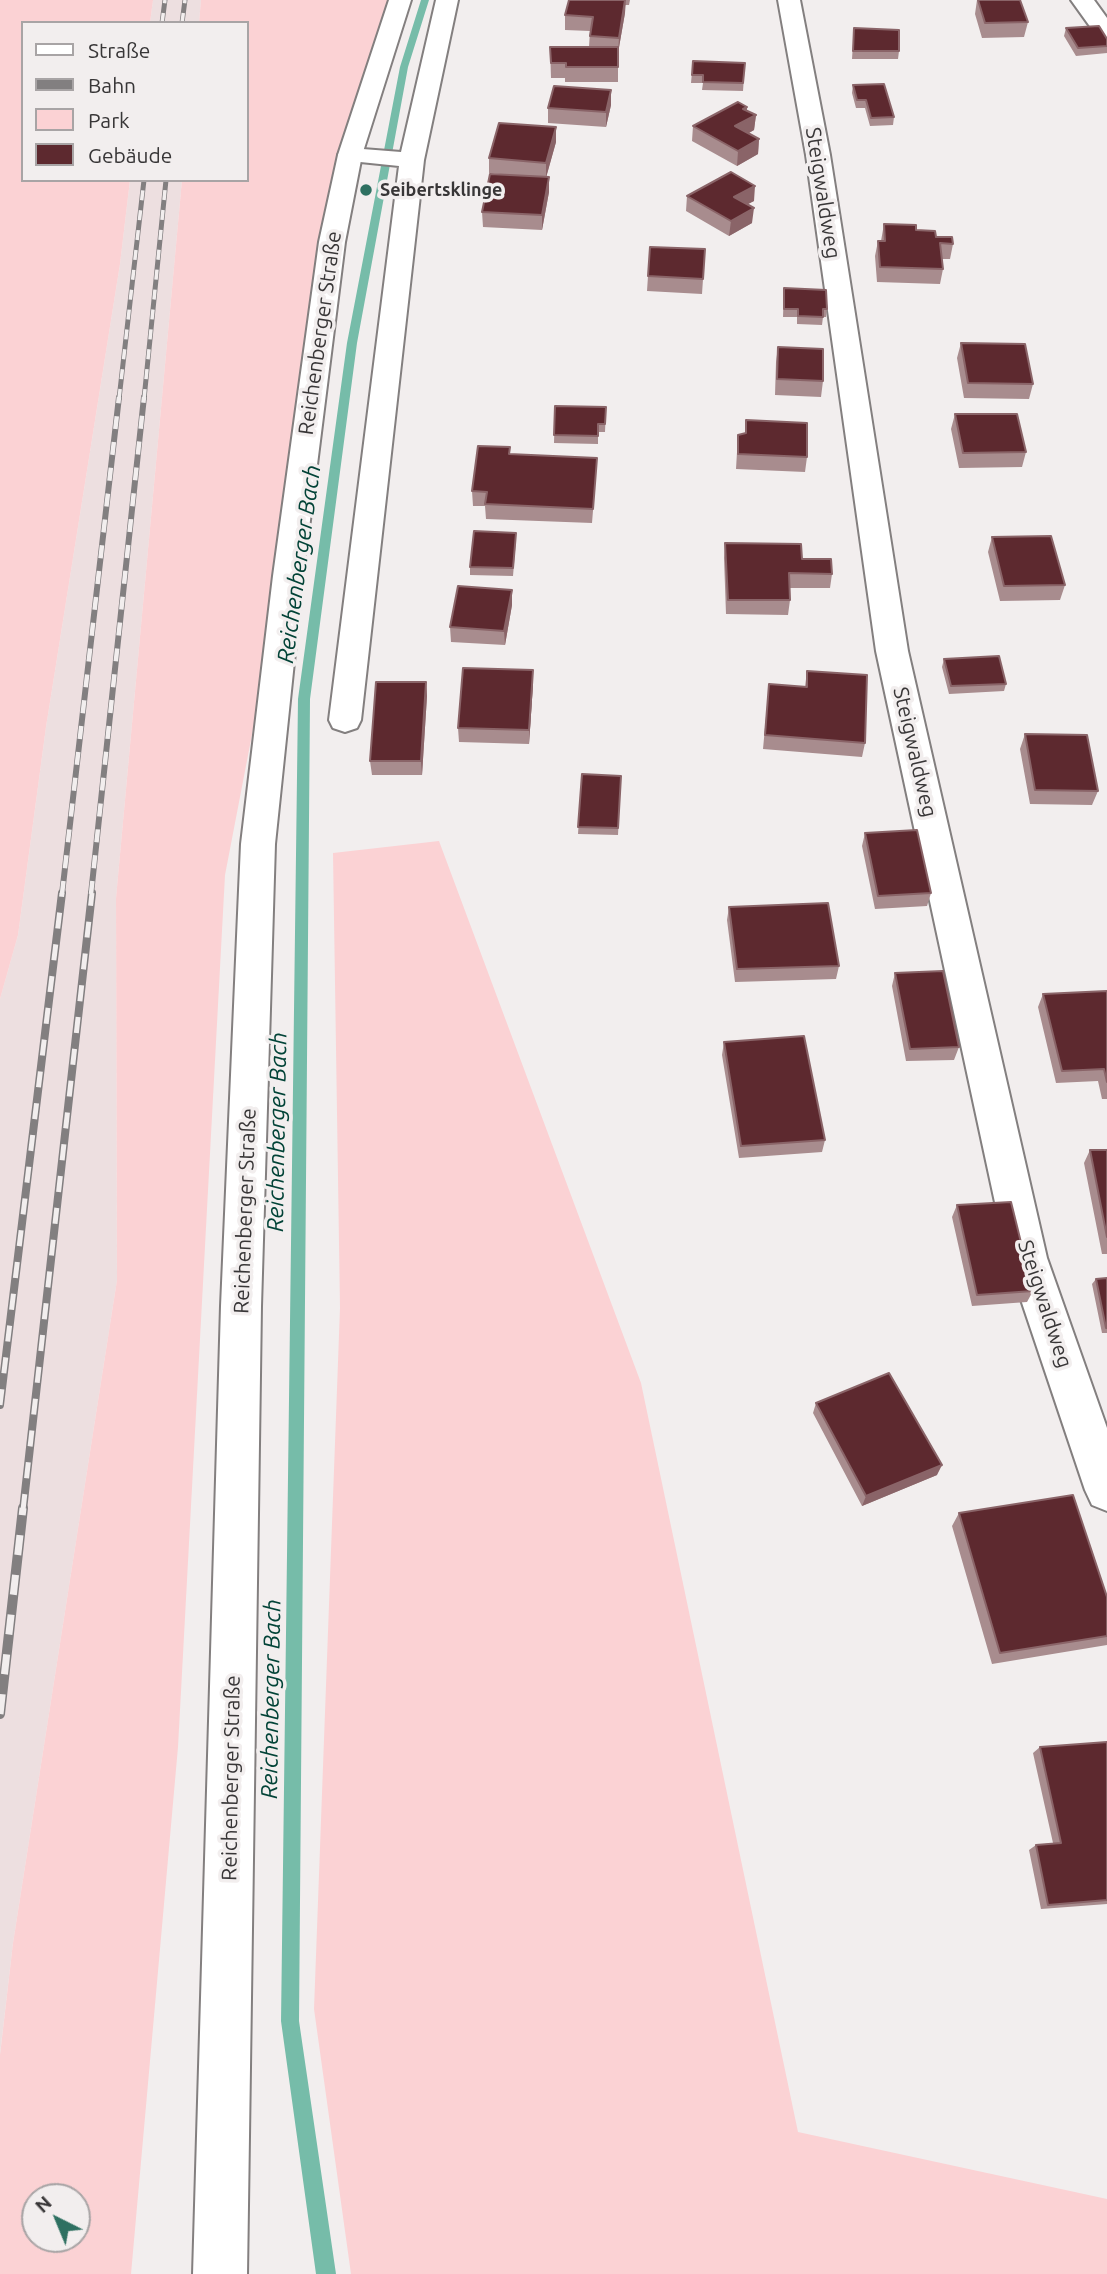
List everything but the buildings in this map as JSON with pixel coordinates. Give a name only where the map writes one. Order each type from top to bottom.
[{"type":"street","name":"Reichenberger Straße","points":[[220,2274],[241,1306],[258,844],[288,576],[332,242],[400,0]]},
{"type":"street","points":[[345,720],[407,160],[447,0]]},
{"type":"street","name":"Steigwaldweg","points":[[789,0],[818,155],[892,651],[1027,1258],[1107,1490]]},
{"type":"street","points":[[1082,0],[1107,34]]},
{"type":"street","points":[[358,156],[407,160]]},
{"type":"shaded area","points":[[153,0],[201,0],[199,21],[150,21]]},
{"type":"shaded area","points":[[130,182],[182,182],[116,898],[117,1280],[13,1943],[0,2054],[0,999],[18,935],[46,727],[120,264]]},
{"type":"green space","points":[[0,0],[153,0],[150,21],[21,21],[21,182],[130,182],[120,264],[46,727],[18,935],[0,999]]},
{"type":"green space","points":[[201,0],[393,0],[225,875],[178,1747],[131,2274],[0,2274],[0,2055],[13,1943],[117,1280],[116,898],[182,182],[248,182],[248,21],[199,21]]},
{"type":"green space","points":[[439,841],[641,1383],[798,2132],[1107,2199],[1107,2274],[351,2274],[314,2009],[340,1308],[333,853]]},
{"type":"waterway","name":"Reichenberger Bach","points":[[326,2274],[290,2021],[304,699],[352,343],[404,67],[425,0]]},
{"type":"railway","points":[[162,21],[165,0]]},
{"type":"railway","points":[[182,21],[185,0]]},
{"type":"railway","points":[[119,399],[144,182]]},
{"type":"railway","points":[[144,399],[166,182]]},
{"type":"railway","points":[[62,894],[119,397]]},
{"type":"railway","points":[[91,894],[144,397]]},
{"type":"railway","points":[[0,1405],[62,893]]},
{"type":"railway","points":[[23,1510],[92,893]]},
{"type":"railway","points":[[0,1714],[23,1508]]},
{"type":"place","name":"Seibertsklinge","points":[[366,190]]}]
